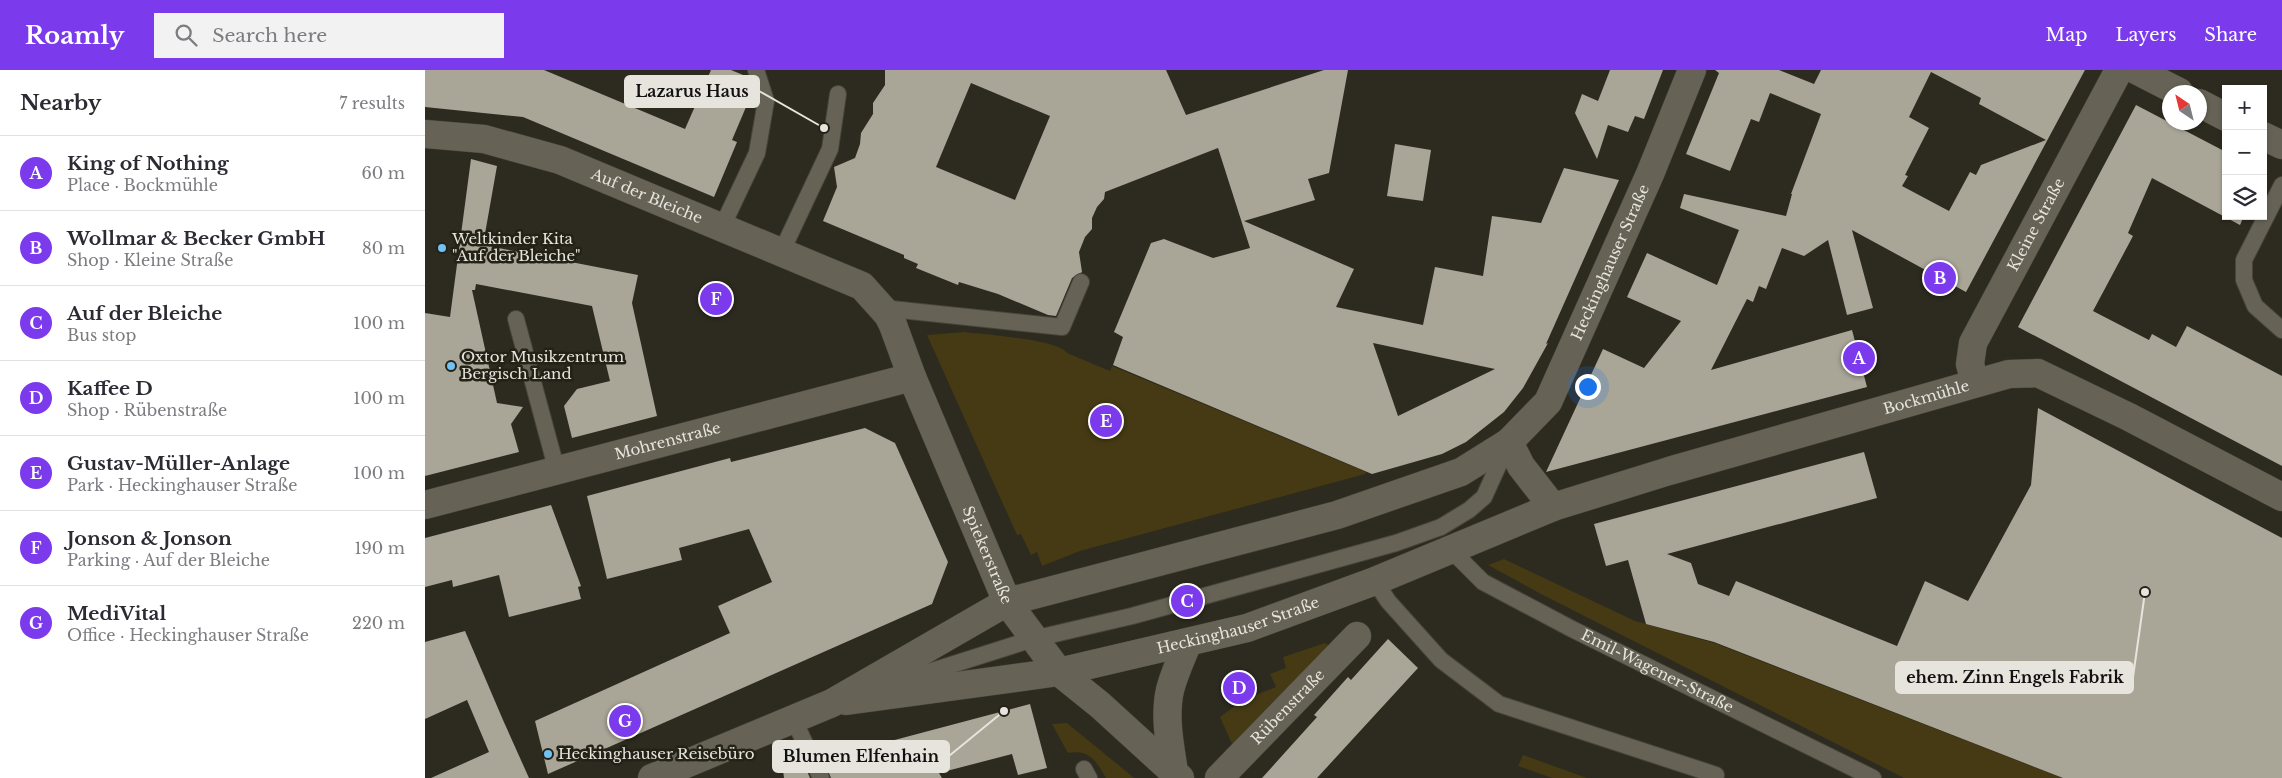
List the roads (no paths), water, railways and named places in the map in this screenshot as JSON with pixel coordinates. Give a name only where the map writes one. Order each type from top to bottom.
[{"type":"street","name":"Heckinghauser Straße","points":[[652,778],[832,703],[1007,602],[1337,515],[1461,472],[1509,442],[1548,402],[1650,174],[1692,70]]},
{"type":"street","name":"Kleine Straße","points":[[1975,383],[1970,364],[1973,343],[2119,70]]},
{"type":"street","points":[[2136,70],[2165,85]]},
{"type":"street","points":[[2207,107],[2222,115]]},
{"type":"street","name":"Auf der Bleiche","points":[[425,134],[484,139],[560,160],[862,286]]},
{"type":"street","points":[[2267,138],[2282,145]]},
{"type":"street","name":"Spiekerstraße","points":[[862,286],[882,308],[893,325],[912,378],[1007,602],[1033,640],[1059,672],[1100,705],[1177,775]]},
{"type":"street","name":"Bockmühle","points":[[1553,507],[1669,471],[2009,374],[2038,374],[2129,417],[2282,497]]},
{"type":"street","name":"Mohrenstraße","points":[[425,505],[912,378]]},
{"type":"street","points":[[1509,442],[1521,466],[1553,507]]},
{"type":"street","name":"Heckinghauser Straße","points":[[832,703],[1059,672],[1267,622],[1375,581],[1553,507]]},
{"type":"street","name":"Rübenstraße","points":[[1219,778],[1357,636]]},
{"type":"street","points":[[1177,775],[1169,741],[1170,689],[1188,642]]},
{"type":"lane","points":[[722,228],[757,153],[766,101],[756,70]]},
{"type":"lane","points":[[781,253],[830,149],[838,94]]},
{"type":"lane","points":[[2282,185],[2244,260],[2244,280],[2255,306],[2282,330]]},
{"type":"lane","points":[[882,308],[1062,326],[1081,282]]},
{"type":"lane","points":[[516,319],[557,471]]},
{"type":"lane","points":[[832,703],[1033,640],[1132,616],[1396,543],[1441,527],[1469,510],[1484,496],[1509,442]]},
{"type":"lane","name":"Emil-Wagener-Straße","points":[[1451,550],[1483,582],[1590,638],[1873,778]]},
{"type":"lane","points":[[1375,581],[1388,600],[1441,660],[1499,704],[1716,775]]},
{"type":"lane","points":[[794,720],[821,778]]},
{"type":"place","name":"Lazarus Haus","points":[[824,128]]},
{"type":"place","name":"Weltkinder Kita \"Auf der Bleiche\"","points":[[442,248]]},
{"type":"place","name":"Wollmar & Becker GmbH","points":[[1940,278]]},
{"type":"place","name":"Jonson & Jonson","points":[[716,299]]},
{"type":"place","name":"King of Nothing","points":[[1859,358]]},
{"type":"place","name":"Oxtor Musikzentrum Bergisch Land","points":[[451,366]]},
{"type":"place","name":"Gustav-Müller-Anlage","points":[[1106,421]]},
{"type":"place","name":"ehem. Zinn Engels Fabrik","points":[[2145,592]]},
{"type":"place","name":"Auf der Bleiche","points":[[1187,601]]},
{"type":"place","name":"Kaffee D","points":[[1239,688]]},
{"type":"place","name":"Blumen Elfenhain","points":[[1004,711]]},
{"type":"place","name":"MediVital","points":[[625,721]]},
{"type":"place","name":"Heckinghauser Reisebüro","points":[[548,754]]}]
